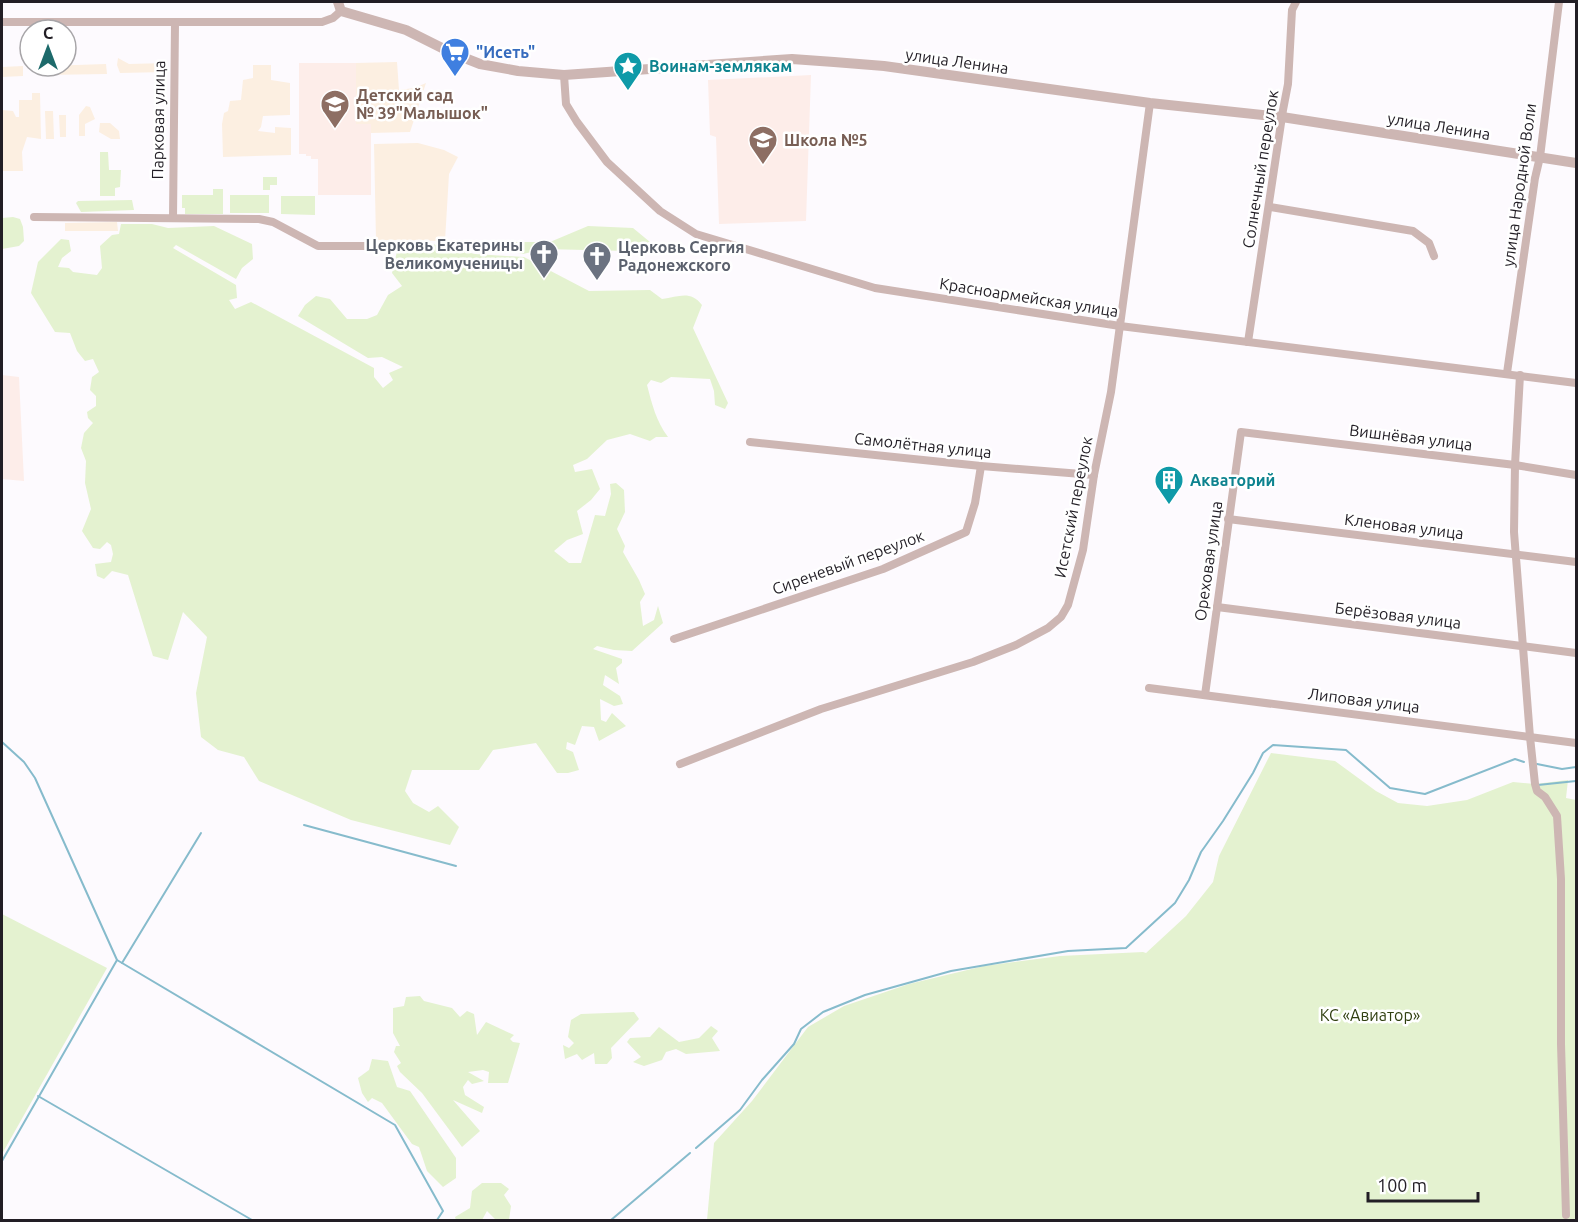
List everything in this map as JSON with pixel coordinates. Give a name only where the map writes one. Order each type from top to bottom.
[{"type":"street","name":"Солнечный переулок","points":[[1248,342],[1288,84],[1292,10],[1296,2]]},
{"type":"street","name":"улица Народной Воли","points":[[1507,374],[1540,157],[1559,2]]},
{"type":"street","name":"улица Ленина","points":[[2,22],[322,22],[333,18],[340,6],[406,30],[480,64],[508,70],[564,75],[792,59],[884,66],[1150,103],[1282,117],[1576,163]]},
{"type":"street","name":"Парковая улица","points":[[173,218],[175,22]]},
{"type":"street","name":"Красноармейская улица","points":[[564,75],[566,104],[607,162],[660,211],[696,234],[875,288],[1120,326],[1576,383]]},
{"type":"street","name":"Исетский переулок","points":[[680,764],[821,709],[973,662],[1016,645],[1048,628],[1061,616],[1068,605],[1083,550],[1094,475],[1111,392],[1150,103]]},
{"type":"street","points":[[1270,207],[1413,231],[1429,243],[1434,256]]},
{"type":"street","points":[[34,217],[259,219],[273,222],[318,246],[387,246]]},
{"type":"street","points":[[1520,375],[1514,532],[1530,737],[1537,791],[1545,797],[1557,816],[1561,879],[1566,1215]]},
{"type":"street","name":"Вишнёвая улица","points":[[1241,432],[1515,465],[1576,475]]},
{"type":"street","name":"Ореховая улица","points":[[1204,695],[1241,432]]},
{"type":"street","name":"Самолётная улица","points":[[750,442],[981,466],[1094,475]]},
{"type":"street","name":"Сиреневый переулок","points":[[674,639],[883,569],[966,532],[975,503],[981,466]]},
{"type":"street","name":"Кленовая улица","points":[[1228,519],[1576,562]]},
{"type":"street","name":"Берёзовая улица","points":[[1217,607],[1576,653]]},
{"type":"street","name":"Липовая улица","points":[[1149,688],[1576,743]]},
{"type":"shaded area","points":[[118,58],[129,64],[166,63],[166,72],[120,73],[117,65]]},
{"type":"shaded area","points":[[397,62],[399,90],[414,88],[426,83],[410,132],[371,133],[370,125],[356,124],[356,63]]},
{"type":"shaded area","name":"Детский сад № 39\"Малышок\"","points":[[299,63],[356,63],[356,124],[371,124],[371,195],[318,195],[318,159],[299,154]]},
{"type":"shaded area","points":[[106,64],[107,74],[78,74],[78,65]]},
{"type":"shaded area","points":[[253,65],[271,65],[271,80],[290,83],[290,115],[263,116],[258,131],[275,133],[275,127],[291,128],[291,155],[223,157],[224,113],[228,111],[230,101],[241,100],[243,80],[253,78]]},
{"type":"shaded area","points":[[18,66],[18,76],[2,77],[2,67]]},
{"type":"shaded area","name":"Школа №5","points":[[811,75],[806,221],[719,224],[716,137],[710,135],[708,80]]},
{"type":"shaded area","points":[[32,93],[40,93],[41,139],[27,137],[22,152],[23,171],[2,171],[2,110],[13,111],[16,117],[19,117],[19,100],[32,100]]},
{"type":"shaded area","points":[[86,106],[90,107],[95,119],[85,124],[85,136],[79,136],[79,115]]},
{"type":"shaded area","points":[[45,111],[53,111],[54,139],[46,139]]},
{"type":"shaded area","points":[[59,115],[66,115],[66,137],[60,137]]},
{"type":"shaded area","points":[[100,123],[110,123],[119,131],[120,139],[111,139],[99,132]]},
{"type":"shaded area","points":[[418,143],[444,150],[458,157],[449,174],[445,241],[376,240],[374,144]]},
{"type":"shaded area","points":[[117,222],[118,231],[65,231],[65,223]]},
{"type":"shaded area","points":[[2,375],[19,377],[24,481],[2,479]]},
{"type":"green space","points":[[100,152],[108,152],[109,170],[121,170],[120,187],[115,188],[115,196],[100,196]]},
{"type":"green space","points":[[263,177],[277,177],[277,185],[270,185],[270,190],[263,190]]},
{"type":"green space","points":[[213,189],[223,189],[223,214],[185,214],[185,208],[182,208],[182,195],[213,195]]},
{"type":"green space","points":[[230,195],[269,195],[269,213],[230,213]]},
{"type":"green space","points":[[281,196],[315,196],[315,215],[281,214]]},
{"type":"green space","points":[[132,200],[134,210],[81,212],[76,203],[78,201]]},
{"type":"green space","points":[[2,218],[20,219],[24,241],[19,246],[2,249]]},
{"type":"green space","points":[[121,224],[152,224],[168,228],[214,226],[252,244],[253,259],[242,268],[236,279],[176,245],[173,248],[236,285],[237,298],[229,300],[235,309],[251,302],[374,368],[374,377],[383,388],[393,380],[389,373],[403,367],[382,357],[368,358],[298,316],[305,305],[316,296],[330,299],[347,319],[367,319],[377,315],[388,295],[402,286],[392,273],[398,247],[432,244],[475,254],[524,257],[589,291],[650,290],[662,299],[689,296],[698,300],[702,305],[693,328],[728,403],[725,409],[715,405],[710,379],[671,377],[661,383],[651,380],[647,385],[653,406],[660,425],[668,437],[656,437],[650,441],[630,434],[607,440],[587,459],[573,465],[575,472],[592,469],[600,489],[577,511],[583,534],[567,540],[554,551],[569,563],[581,563],[595,515],[605,516],[611,494],[610,484],[616,483],[624,490],[625,512],[617,529],[625,546],[623,552],[645,594],[640,602],[643,626],[654,620],[658,606],[663,623],[632,651],[597,646],[593,649],[622,659],[622,663],[616,668],[619,684],[605,675],[603,685],[620,696],[623,704],[614,706],[600,699],[601,720],[606,722],[612,713],[626,726],[599,741],[594,727],[582,726],[575,745],[567,742],[566,749],[573,752],[579,770],[557,773],[536,743],[493,750],[479,770],[412,770],[405,791],[413,803],[429,812],[438,806],[459,827],[450,845],[351,820],[259,781],[244,757],[218,750],[201,737],[196,693],[207,637],[183,612],[168,660],[153,656],[128,575],[112,571],[104,579],[97,576],[95,564],[111,562],[113,554],[111,545],[107,542],[100,549],[93,548],[82,531],[91,509],[85,483],[86,461],[81,448],[84,433],[93,423],[88,418],[87,412],[96,406],[96,396],[90,390],[92,377],[99,372],[93,359],[85,361],[77,351],[70,333],[55,332],[31,293],[38,262],[61,239],[69,240],[71,251],[62,258],[58,267],[69,268],[73,272],[97,275],[102,268],[100,246],[112,235],[119,234]]},
{"type":"green space","points":[[588,226],[633,228],[650,242],[646,249],[626,251],[544,249],[523,254],[499,249],[497,242],[550,242]]},
{"type":"green space","name":"КС «Авиатор»","points":[[1271,753],[1335,761],[1376,791],[1398,803],[1427,806],[1467,800],[1513,782],[1535,784],[1568,780],[1566,798],[1576,800],[1576,1219],[707,1220],[714,1143],[752,1101],[808,1027],[844,1006],[909,984],[984,966],[1060,956],[1146,953],[1186,916],[1213,882],[1219,856]]},
{"type":"green space","points":[[2,914],[107,968],[2,1154]]},
{"type":"green space","points":[[420,996],[424,1001],[452,1008],[460,1017],[467,1011],[474,1014],[477,1035],[486,1022],[514,1035],[510,1039],[520,1043],[508,1083],[488,1083],[489,1072],[483,1070],[468,1072],[484,1081],[472,1084],[468,1080],[463,1087],[465,1095],[484,1107],[482,1113],[453,1100],[480,1131],[462,1147],[422,1093],[400,1072],[397,1066],[401,1063],[394,1052],[396,1046],[400,1046],[393,1033],[393,1008],[404,1006],[406,997]]},
{"type":"green space","points":[[634,1012],[639,1019],[611,1048],[612,1058],[607,1064],[595,1064],[594,1053],[582,1060],[577,1054],[565,1059],[563,1045],[569,1048],[574,1043],[568,1037],[571,1020],[581,1014]]},
{"type":"green space","points":[[711,1026],[718,1031],[712,1038],[720,1051],[686,1054],[676,1049],[666,1052],[662,1060],[644,1066],[633,1062],[641,1057],[627,1042],[630,1038],[650,1037],[659,1027],[679,1042],[699,1038]]},
{"type":"green space","points":[[372,1059],[388,1061],[397,1087],[410,1091],[456,1158],[456,1178],[443,1187],[427,1171],[419,1147],[412,1144],[382,1103],[372,1098],[368,1102],[362,1093],[358,1078],[369,1070]]},
{"type":"green space","points":[[482,1183],[501,1183],[509,1189],[504,1195],[511,1206],[509,1220],[496,1220],[487,1211],[482,1220],[456,1220],[455,1217],[470,1208],[472,1191]]},
{"type":"waterway","points":[[2,742],[24,762],[35,778],[117,960],[395,1125],[443,1211],[437,1220]]},
{"type":"waterway","points":[[696,1148],[740,1110],[762,1080],[794,1044],[801,1029],[823,1012],[865,995],[951,971],[1068,951],[1126,948],[1175,903],[1189,880],[1201,852],[1223,821],[1263,753],[1273,745],[1346,750],[1390,788],[1425,794],[1515,759],[1524,762]]},
{"type":"waterway","points":[[1537,764],[1562,769],[1576,767]]},
{"type":"waterway","points":[[1538,785],[1576,781]]},
{"type":"waterway","points":[[304,825],[456,866]]},
{"type":"waterway","points":[[122,963],[201,833]]},
{"type":"waterway","points":[[2,1161],[117,960]]},
{"type":"waterway","points":[[38,1096],[252,1220]]},
{"type":"waterway","points":[[611,1220],[690,1153]]},
{"type":"place","name":"\"Исеть\"","points":[[455,78]]},
{"type":"place","name":"Воинам-землякам","points":[[628,92]]},
{"type":"place","name":"Детский сад № 39\"Малышок\"","points":[[335,130]]},
{"type":"place","name":"Школа №5","points":[[763,166]]},
{"type":"place","name":"Церковь Екатерины Великомученицы","points":[[544,280]]},
{"type":"place","name":"Церковь Сергия Радонежского","points":[[597,282]]},
{"type":"place","name":"Акваторий","points":[[1169,506]]}]
